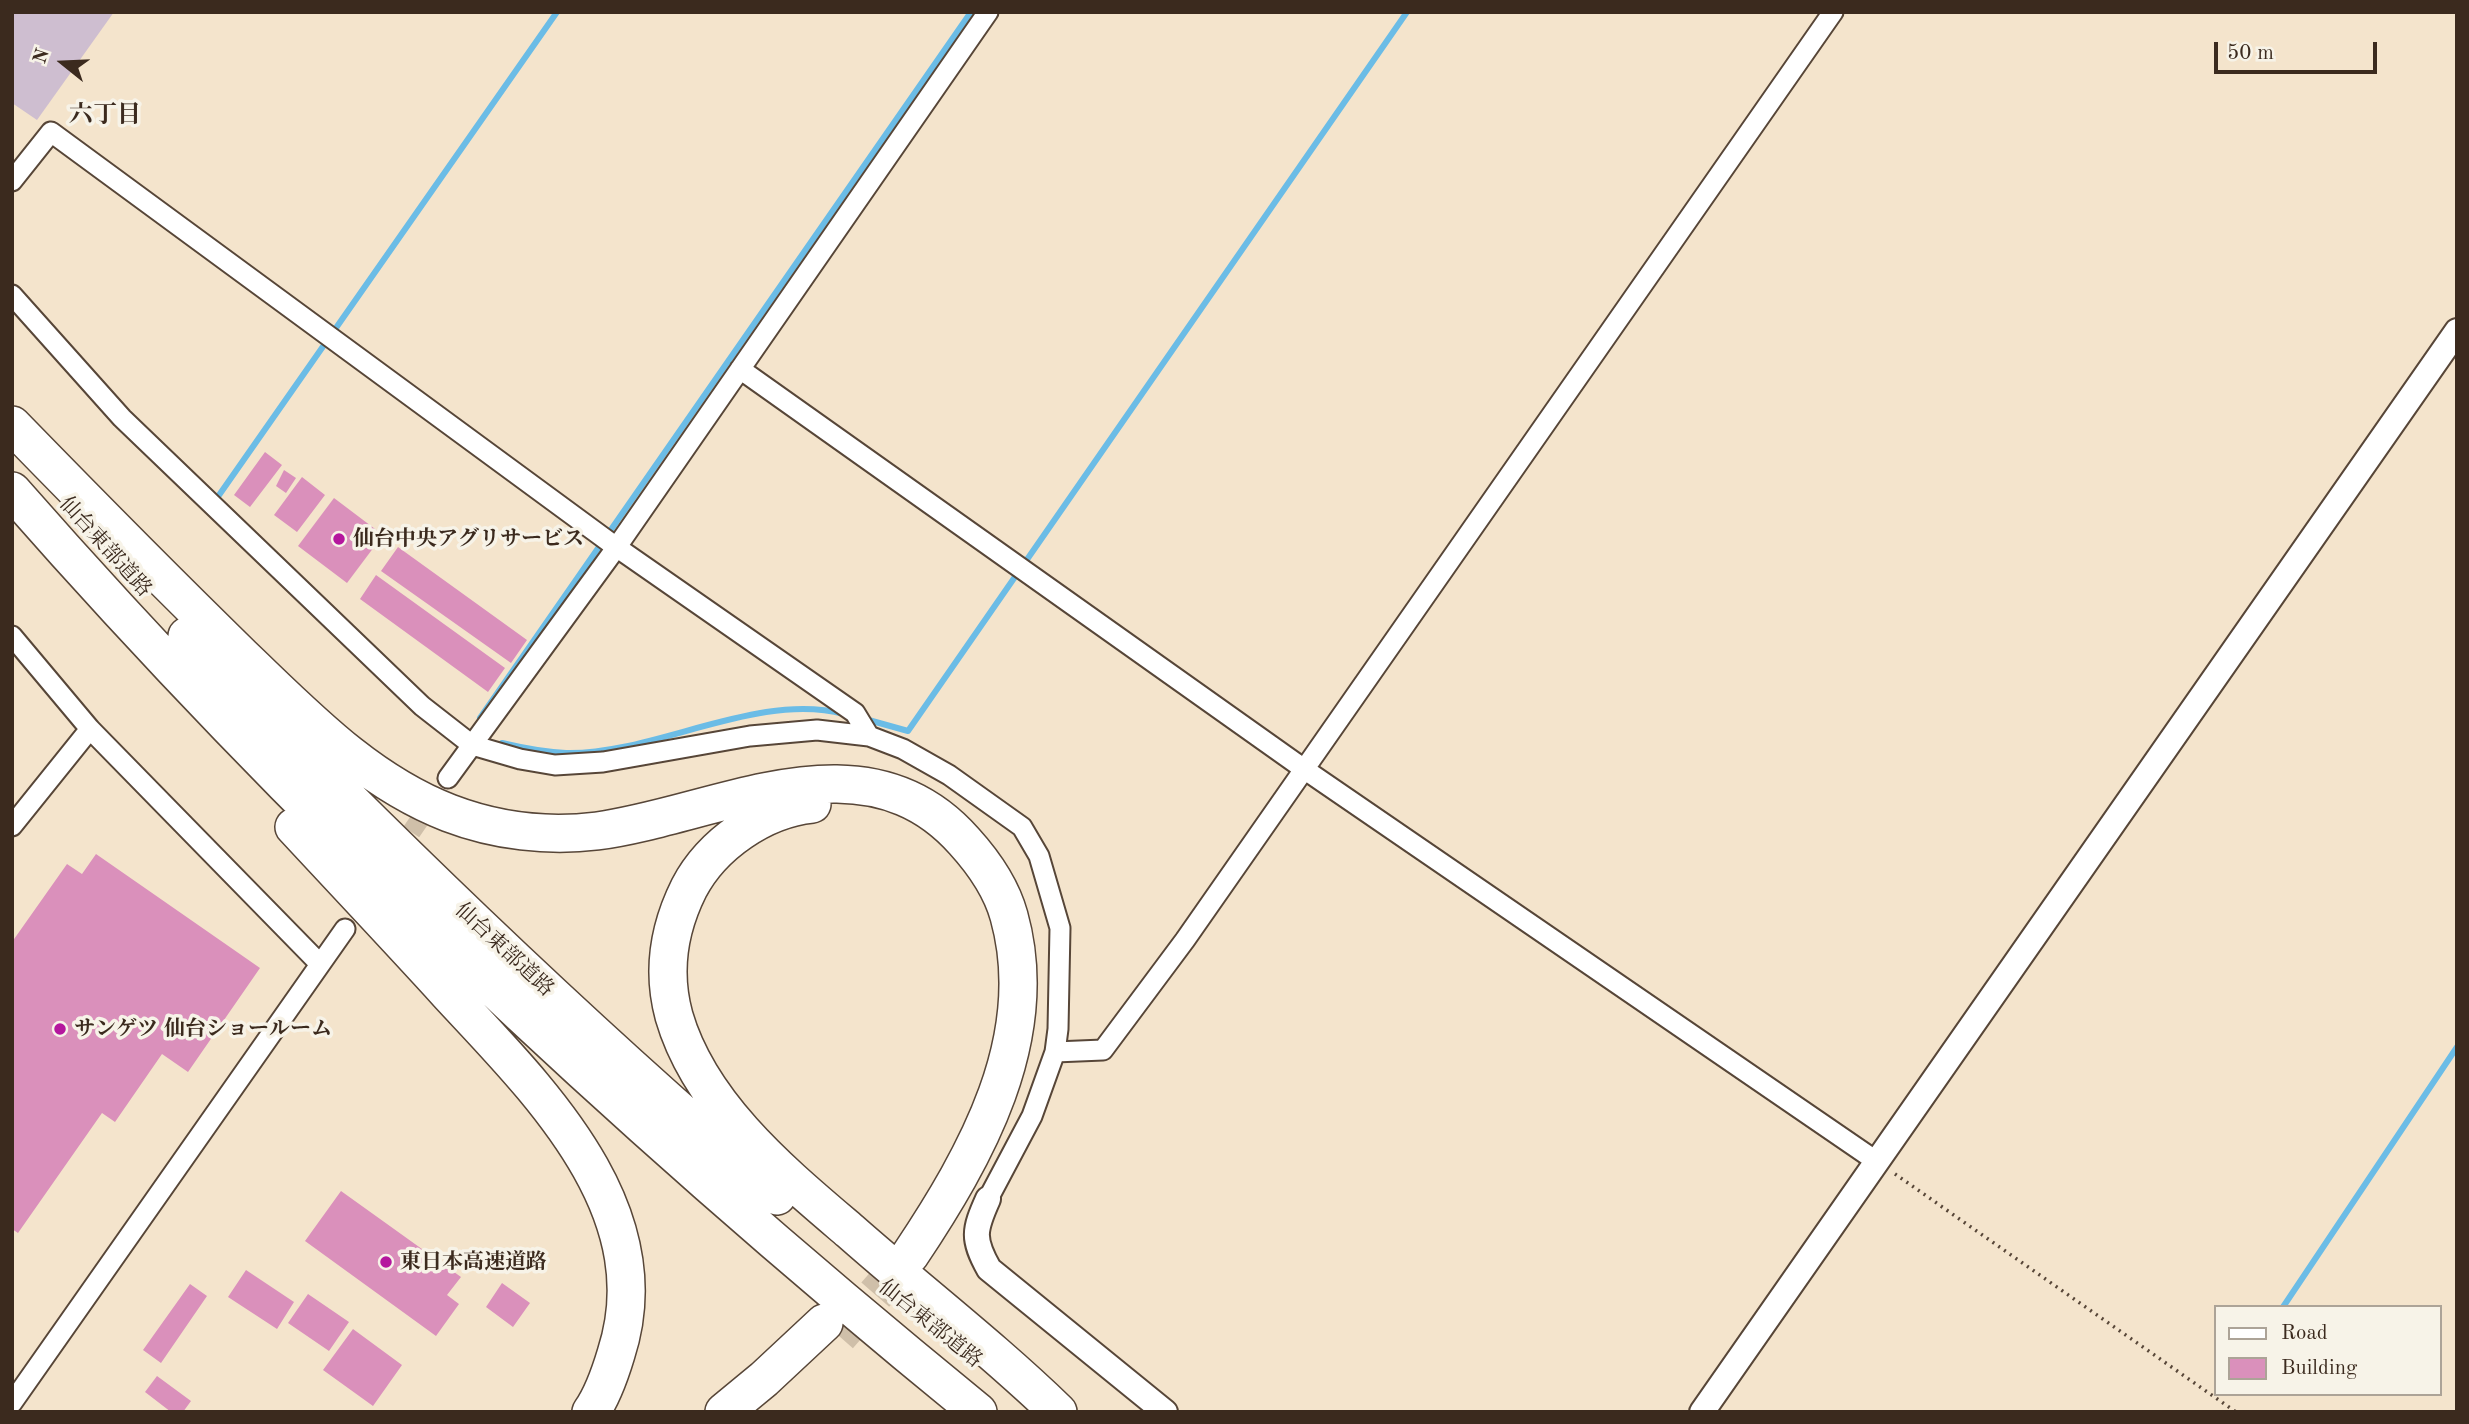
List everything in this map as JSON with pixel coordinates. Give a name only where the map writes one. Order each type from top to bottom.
[{"type":"highway","points":[[12,425],[179,595],[313,723],[363,766],[424,803],[492,826],[559,834],[636,824],[786,787],[834,782],[874,788],[902,797],[931,811],[955,831],[995,881],[1007,909],[1015,939],[1018,1007],[1013,1039],[990,1111],[960,1173],[901,1248],[972,1101],[996,1021],[998,983],[995,947],[986,915],[971,885],[950,857],[927,836],[899,819],[843,803],[808,804],[772,814],[740,831],[715,853],[693,880],[679,907],[671,931],[669,984],[674,1016],[687,1049],[721,1102],[788,1178],[1058,1412]]},
{"type":"highway","name":"仙台東部道路","points":[[12,444],[163,611],[412,864],[698,1129],[1038,1412]]},
{"type":"highway","name":"仙台東部道路","points":[[12,491],[152,646],[333,832],[463,960],[713,1190],[978,1412]]},
{"type":"highway","points":[[43,526],[130,650],[512,1062],[577,1144],[607,1202],[619,1235],[625,1271],[626,1309],[620,1342],[609,1376],[591,1412]]},
{"type":"highway","points":[[724,1412],[831,1330],[757,1412]]},
{"type":"street","points":[[448,778],[608,542],[740,369],[988,12]]},
{"type":"street","points":[[1055,1052],[1103,1051],[1185,940],[1833,12]]},
{"type":"street","points":[[12,181],[51,132],[608,542],[862,725],[949,775],[1022,827],[1039,856],[1060,928],[1062,978],[1055,1052],[1032,1116],[988,1199],[976,1231],[978,1248],[989,1269],[1165,1412]]},
{"type":"street","points":[[12,295],[122,418],[422,706],[472,745],[520,759],[555,765],[603,762],[750,736],[862,725]]},
{"type":"street","points":[[1702,1412],[2457,331]]},
{"type":"street","points":[[740,369],[1304,769],[1876,1161]]},
{"type":"street","points":[[12,636],[90,729],[320,964]]},
{"type":"street","points":[[12,826],[90,729]]},
{"type":"street","points":[[12,1403],[345,929]]},
{"type":"path","points":[[1876,1161],[2236,1412]]},
{"type":"shaded area","points":[[12,12],[114,12],[37,120],[12,103]]},
{"type":"building","points":[[265,452],[282,465],[250,507],[234,495]]},
{"type":"building","points":[[284,470],[296,478],[286,493],[276,486]]},
{"type":"building","points":[[302,477],[325,495],[297,532],[274,515]]},
{"type":"building","points":[[334,498],[383,535],[347,583],[298,546]]},
{"type":"building","points":[[398,547],[527,640],[511,663],[381,571]]},
{"type":"building","points":[[376,575],[505,668],[488,692],[360,599]]},
{"type":"building","points":[[96,854],[260,968],[188,1072],[162,1054],[115,1122],[102,1113],[18,1233],[12,1229],[12,942],[67,864],[82,874]]},
{"type":"building","points":[[341,1191],[461,1277],[447,1295],[459,1304],[436,1336],[305,1241]]},
{"type":"building","points":[[246,1270],[294,1302],[277,1329],[228,1297]]},
{"type":"building","points":[[502,1283],[530,1303],[513,1327],[486,1307]]},
{"type":"building","points":[[190,1284],[207,1296],[161,1363],[143,1350]]},
{"type":"building","points":[[308,1294],[349,1322],[329,1351],[288,1323]]},
{"type":"building","points":[[353,1329],[402,1365],[373,1406],[323,1370]]},
{"type":"building","points":[[157,1376],[191,1401],[183,1412],[171,1412],[145,1392]]},
{"type":"waterway","points":[[217,498],[557,12]]},
{"type":"waterway","points":[[480,718],[971,12]]},
{"type":"waterway","points":[[865,719],[908,731],[1407,12]]},
{"type":"waterway","points":[[502,743],[566,753],[600,751],[776,711],[811,709],[844,714]]},
{"type":"waterway","points":[[2284,1305],[2457,1047]]},
{"type":"tunnel","points":[[395,856],[448,778]]},
{"type":"tunnel","points":[[839,1336],[910,1255]]},
{"type":"place","name":"仙台中央アグリサービス","points":[[339,539]]},
{"type":"place","name":"サンゲツ 仙台ショールーム","points":[[60,1029]]},
{"type":"place","name":"東日本高速道路","points":[[386,1262]]},
{"type":"district","name":"六丁目","points":[[105,116]]}]
